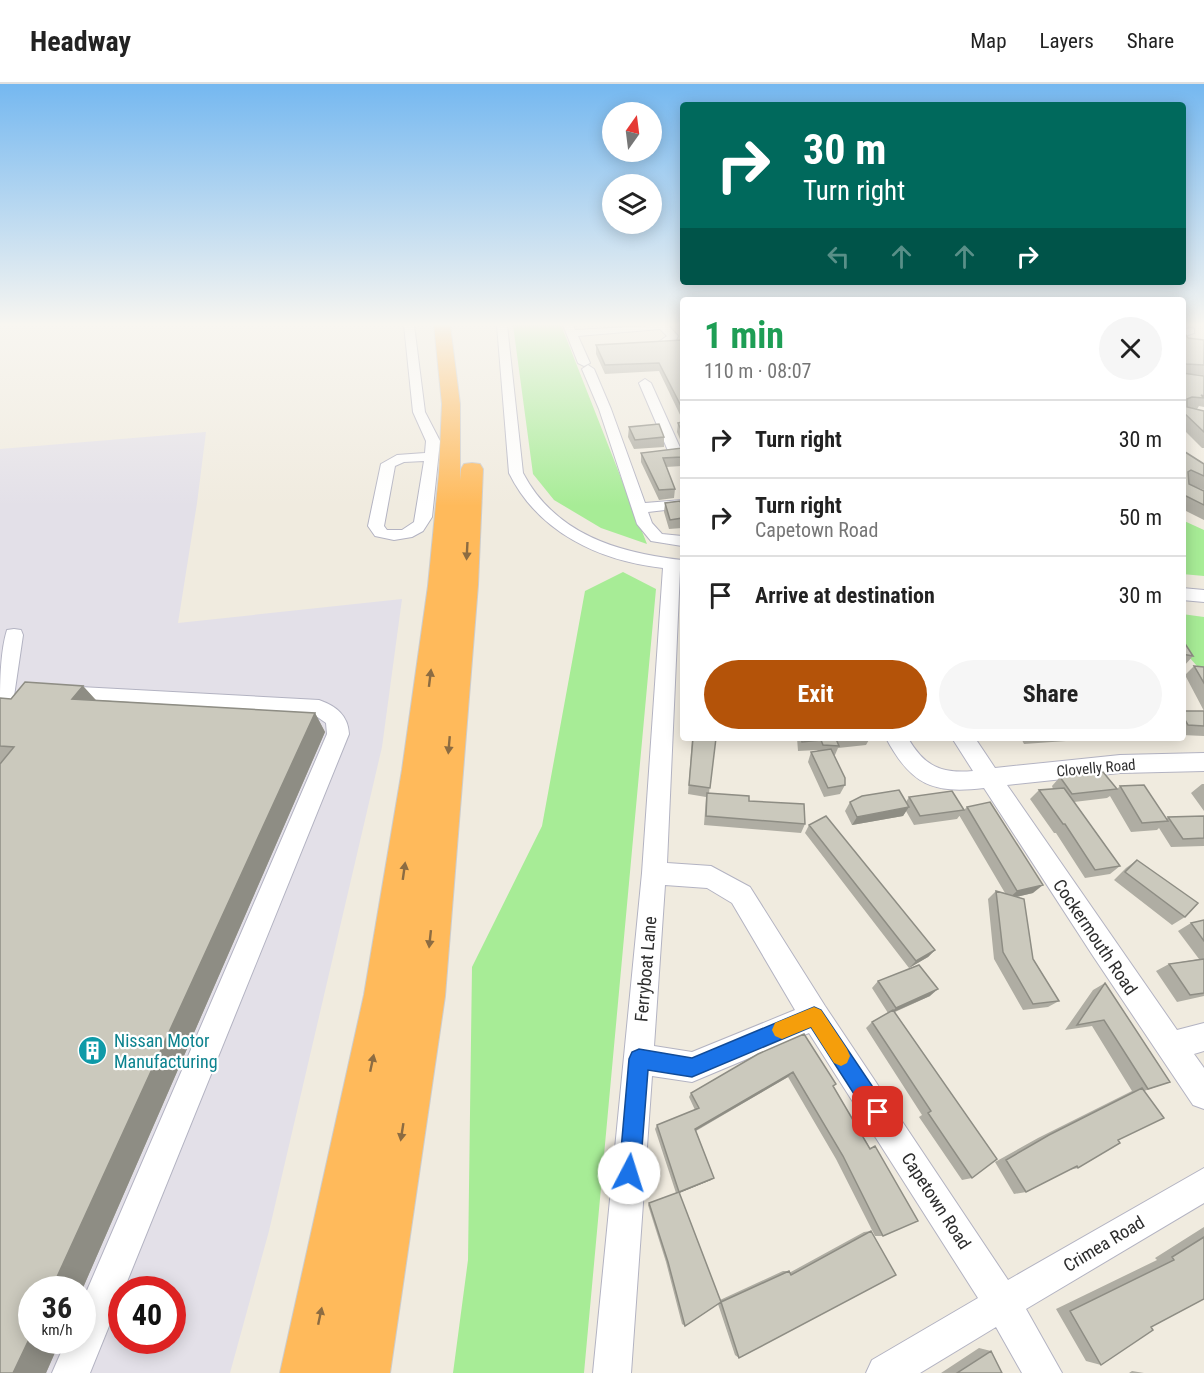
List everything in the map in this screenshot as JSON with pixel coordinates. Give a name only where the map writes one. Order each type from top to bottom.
[{"type":"highway","points":[[308,1373],[386,995],[419,770],[441,586],[450,473],[450,385]]},
{"type":"highway","points":[[362,1373],[424,996],[464,597],[473,455],[466,385]]},
{"type":"street","points":[[416,385],[419,412],[433,441],[424,517],[419,534],[393,536],[377,531],[386,468],[396,459],[431,456]]},
{"type":"street","points":[[508,385],[516,473],[521,489],[536,507],[550,520],[579,536],[641,561],[679,557]]},
{"type":"street","points":[[595,385],[627,456],[645,524],[679,557]]},
{"type":"street","points":[[646,385],[674,453]]},
{"type":"street","points":[[639,508],[680,504]]},
{"type":"street","name":"Ferryboat Lane","points":[[612,1373],[679,557]]},
{"type":"street","points":[[1186,594],[1204,596]]},
{"type":"street","points":[[12,635],[1,704],[33,692],[319,708],[332,714],[339,723],[338,734],[70,1373]]},
{"type":"street","points":[[898,741],[906,756],[932,778],[954,782],[988,778]]},
{"type":"street","name":"Cockermouth Road","points":[[965,741],[1204,1095]]},
{"type":"street","name":"Clovelly Road","points":[[988,778],[1120,764],[1204,762]]},
{"type":"street","name":"Capetown Road","points":[[654,873],[711,877],[741,895],[814,1016],[1003,1304],[1043,1373]]},
{"type":"street","points":[[639,1059],[692,1067],[814,1016]]},
{"type":"street","points":[[1171,1046],[1204,1037]]},
{"type":"street","name":"Crimea Road","points":[[885,1373],[1204,1184]]},
{"type":"shaded area","name":"Nissan Motor Manufacturing","points":[[206,432],[178,623],[402,599],[382,747],[269,1231],[230,1373],[0,1373],[0,449]]},
{"type":"green space","points":[[521,385],[585,385],[647,544],[601,528],[554,500],[533,474]]},
{"type":"green space","points":[[1186,522],[1204,530],[1204,576],[1186,574]]},
{"type":"green space","points":[[623,572],[656,589],[584,1373],[453,1373],[468,1260],[472,967],[542,826],[585,591]]},
{"type":"green space","points":[[1186,615],[1204,617],[1204,674],[1186,654]]},
{"type":"building","points":[[670,385],[680,385],[680,404]]},
{"type":"building","points":[[1186,385],[1204,385],[1204,396],[1201,395],[1204,398],[1187,399],[1187,407],[1204,411],[1204,432],[1186,415]]},
{"type":"building","points":[[659,424],[664,437],[635,440],[629,427]]},
{"type":"building","points":[[680,448],[680,457],[663,458],[675,489],[659,490],[641,453]]},
{"type":"building","points":[[1186,453],[1204,464],[1204,476],[1191,470],[1188,472],[1189,484],[1204,491],[1204,505],[1186,496]]},
{"type":"building","points":[[680,501],[680,518],[670,520],[665,503]]},
{"type":"building","points":[[1186,645],[1193,656],[1186,655]]},
{"type":"building","points":[[1194,666],[1204,667],[1204,683]]},
{"type":"building","name":"Nissan Motor Manufacturing","points":[[25,682],[83,686],[72,699],[315,713],[57,1276],[18,1276],[18,1354],[22,1354],[13,1373],[0,1373],[0,764],[14,747],[0,746],[0,698],[11,699]]},
{"type":"building","points":[[1186,711],[1204,711],[1204,726],[1188,725]]},
{"type":"building","points":[[693,741],[716,741],[710,788],[689,785]]},
{"type":"building","points":[[821,741],[837,741],[839,746],[823,745]]},
{"type":"building","points":[[831,749],[845,778],[845,785],[828,788],[811,752]]},
{"type":"building","points":[[1103,772],[1117,789],[1072,794],[1060,777]]},
{"type":"building","points":[[1144,785],[1168,821],[1142,823],[1120,786]]},
{"type":"building","points":[[1064,788],[1120,866],[1095,870],[1065,824],[1039,790]]},
{"type":"building","points":[[899,790],[909,807],[857,817],[850,802],[862,796]]},
{"type":"building","points":[[952,791],[964,810],[920,816],[909,797]]},
{"type":"building","points":[[707,793],[749,796],[749,801],[804,804],[805,824],[706,816]]},
{"type":"building","points":[[990,802],[1043,885],[1017,891],[967,807]]},
{"type":"building","points":[[826,816],[935,950],[916,961],[809,825]]},
{"type":"building","points":[[1204,816],[1204,838],[1183,839],[1168,817]]},
{"type":"building","points":[[1137,860],[1198,903],[1185,917],[1125,872]]},
{"type":"building","points":[[996,891],[1024,899],[1033,959],[1059,1001],[1033,1004],[1003,952]]},
{"type":"building","points":[[1204,920],[1204,941],[1191,923]]},
{"type":"building","points":[[1204,959],[1204,993],[1190,995],[1169,964]]},
{"type":"building","points":[[919,965],[938,989],[896,1008],[878,981]]},
{"type":"building","points":[[1105,983],[1170,1082],[1148,1089],[1104,1020],[1077,1025]]},
{"type":"building","points":[[893,1010],[997,1159],[972,1178],[928,1113],[931,1111],[872,1022]]},
{"type":"building","points":[[804,1034],[836,1084],[833,1086],[870,1149],[875,1146],[918,1221],[883,1236],[843,1156],[793,1072],[695,1129],[714,1178],[679,1192],[657,1125],[699,1108],[691,1093],[758,1054]]},
{"type":"building","points":[[1142,1088],[1164,1118],[1118,1140],[1120,1143],[1078,1168],[1077,1166],[1026,1192],[1006,1160],[1049,1135]]},
{"type":"building","points":[[679,1192],[721,1302],[685,1326],[649,1203]]},
{"type":"building","points":[[871,1231],[896,1275],[739,1358],[721,1302],[789,1271],[791,1275]]},
{"type":"building","points":[[1204,1237],[1204,1299],[1151,1327],[1153,1330],[1101,1365],[1070,1311],[1174,1260],[1172,1257]]},
{"type":"building","points":[[991,1351],[1002,1373],[957,1373]]},
{"type":"slow traffic","points":[[782,1030],[814,1016],[841,1056]]},
{"type":"place","name":"Nissan Motor Manufacturing","points":[[93,1051]]},
{"type":"route","points":[[629,1173],[639,1059],[692,1067],[814,1016],[878,1112]]}]
